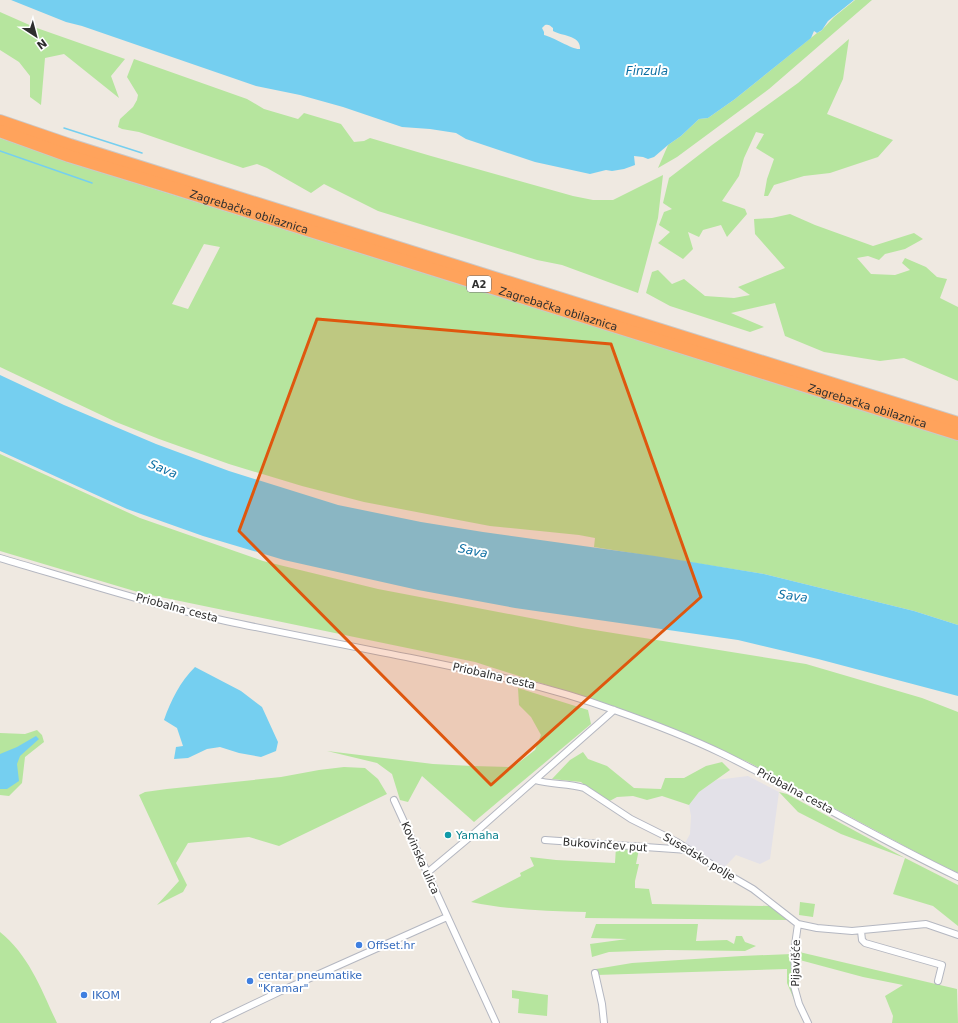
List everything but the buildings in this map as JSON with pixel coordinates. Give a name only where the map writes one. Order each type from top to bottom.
[{"type":"highway","name":"Zagrebačka obilaznica","points":[[0,121],[70,145],[958,424]]},
{"type":"highway","name":"Zagrebačka obilaznica","points":[[0,131],[69,156],[958,434]]},
{"type":"street","name":"Priobalna cesta","points":[[0,558],[139,599],[223,620],[484,673],[566,694],[667,730],[720,753],[802,794],[923,860],[958,877]]},
{"type":"street","points":[[427,873],[614,710]]},
{"type":"street","name":"Susedsko polje","points":[[535,780],[545,783],[584,788],[631,819],[677,842],[763,896],[798,924],[835,930],[861,931],[921,924],[932,926],[958,935]]},
{"type":"street","name":"Kovinska ulica","points":[[394,800],[496,1023]]},
{"type":"street","name":"Bukovinčev put","points":[[545,840],[690,850]]},
{"type":"street","points":[[214,1023],[447,916]]},
{"type":"street","name":"Pijavišće","points":[[798,924],[794,952],[794,986],[799,1004],[808,1023]]},
{"type":"street","points":[[861,931],[862,940],[865,943],[942,965],[938,981]]},
{"type":"street","points":[[595,973],[602,1004],[604,1023]]},
{"type":"highlighted area","points":[[317,319],[611,344],[701,597],[491,785],[239,531]]},
{"type":"shaded area","points":[[748,776],[779,792],[770,859],[760,864],[736,855],[723,869],[684,845],[690,834],[691,816],[689,805],[699,792],[716,780]]},
{"type":"green space","points":[[855,0],[872,0],[769,89],[677,157],[658,168],[668,145],[681,136],[699,119],[708,118],[735,99],[821,31],[834,17]]},
{"type":"green space","points":[[0,12],[34,27],[125,59],[111,76],[119,98],[64,54],[45,58],[41,105],[30,97],[30,76],[19,62],[0,50]]},
{"type":"green space","points":[[849,39],[843,79],[827,114],[893,140],[878,157],[830,173],[804,176],[774,185],[768,196],[764,196],[767,179],[774,159],[756,148],[764,134],[756,132],[744,158],[739,176],[722,201],[745,209],[747,214],[727,237],[721,225],[703,230],[699,237],[688,232],[693,249],[683,259],[658,243],[670,232],[659,225],[664,212],[672,209],[663,203],[669,178],[798,83]]},
{"type":"green space","points":[[134,59],[247,99],[264,109],[298,119],[304,113],[341,124],[354,142],[364,141],[370,138],[573,196],[593,200],[613,200],[663,175],[658,218],[638,293],[562,265],[537,260],[378,211],[324,184],[311,193],[267,168],[257,164],[243,168],[139,132],[122,129],[118,127],[120,119],[133,107],[138,95],[127,77]]},
{"type":"green space","points":[[0,138],[100,172],[958,440],[958,625],[914,611],[764,574],[594,547],[595,538],[490,526],[364,502],[302,486],[229,464],[159,439],[116,422],[0,367]],"holes":[[[204,244],[220,247],[188,309],[172,304]]]},
{"type":"green space","points":[[790,214],[815,225],[873,246],[914,233],[923,239],[905,249],[885,254],[879,260],[868,256],[857,258],[871,274],[895,275],[910,270],[902,263],[905,258],[926,267],[937,277],[947,279],[940,298],[958,307],[958,381],[904,358],[880,361],[824,352],[785,336],[775,303],[731,313],[764,327],[750,332],[670,306],[646,293],[652,272],[658,270],[672,284],[684,279],[705,296],[734,298],[750,295],[738,287],[785,268],[755,234],[754,219],[772,218]]},
{"type":"green space","points":[[0,454],[140,518],[263,561],[378,589],[582,628],[806,664],[922,698],[958,712],[958,873],[925,857],[748,762],[621,709],[475,662],[141,593],[0,551]]},
{"type":"green space","points":[[518,688],[588,710],[591,724],[474,822],[422,776],[408,802],[400,800],[392,774],[377,763],[327,751],[433,764],[513,767],[535,750],[541,735],[531,717],[519,705]]},
{"type":"green space","points":[[37,730],[42,735],[44,742],[25,757],[22,783],[9,796],[0,795],[0,733],[25,734]]},
{"type":"green space","points":[[583,752],[588,759],[607,766],[634,788],[661,789],[665,778],[684,778],[706,766],[722,762],[730,770],[699,792],[689,805],[662,796],[647,800],[633,796],[617,797],[606,803],[581,782],[552,779],[570,760]]},
{"type":"green space","points":[[344,767],[365,768],[378,779],[387,794],[279,846],[249,837],[188,843],[176,863],[187,885],[183,892],[157,905],[179,881],[139,795],[145,792],[281,777]]},
{"type":"green space","points":[[779,792],[787,794],[905,858],[841,834],[798,812]]},
{"type":"green space","points":[[616,847],[639,849],[636,864],[639,864],[635,888],[649,889],[652,904],[771,906],[788,920],[585,918],[586,912],[542,911],[485,905],[471,902],[521,876],[520,873],[534,866],[530,857],[615,863]]},
{"type":"green space","points":[[905,858],[958,885],[958,926],[933,906],[893,894]]},
{"type":"green space","points":[[800,902],[815,904],[813,917],[799,915]]},
{"type":"green space","points":[[596,924],[698,924],[696,941],[727,940],[734,944],[736,936],[742,936],[745,942],[756,946],[745,951],[667,950],[609,952],[592,957],[590,944],[627,939],[591,938]]},
{"type":"green space","points":[[0,932],[19,951],[27,962],[57,1023],[0,1023]]},
{"type":"green space","points":[[795,951],[957,989],[958,1023],[892,1023],[893,1016],[885,996],[903,985],[863,977],[796,959]]},
{"type":"green space","points":[[792,954],[799,996],[805,1014],[799,1011],[787,983],[787,969],[596,975],[596,969],[632,963]]},
{"type":"green space","points":[[512,990],[548,995],[547,1016],[518,1013],[519,999],[512,998]]},
{"type":"water","name":"Finzula","points":[[11,0],[854,0],[828,21],[822,30],[817,33],[814,31],[811,38],[735,99],[708,118],[699,119],[681,136],[654,157],[648,159],[634,156],[635,165],[624,169],[612,171],[606,170],[590,174],[535,162],[466,139],[456,133],[402,127],[343,107],[300,95],[256,86],[82,26],[66,22]],"holes":[[[545,25],[552,27],[553,31],[556,33],[574,38],[579,44],[580,49],[573,48],[544,35],[542,28]]]},
{"type":"water","name":"Sava","points":[[0,375],[64,405],[156,444],[229,471],[338,505],[421,522],[655,556],[764,574],[914,611],[958,625],[958,696],[818,659],[738,640],[515,608],[418,590],[284,560],[203,536],[127,509],[0,451]]},
{"type":"water","points":[[195,667],[241,691],[262,707],[278,742],[276,751],[261,757],[239,753],[220,747],[207,749],[188,758],[174,759],[176,747],[183,746],[177,728],[164,720],[176,692]]},
{"type":"water","points":[[36,736],[39,739],[20,756],[17,764],[19,781],[7,789],[0,789],[0,754],[17,747]]},
{"type":"waterway","points":[[64,128],[142,153]]},
{"type":"waterway","points":[[0,151],[92,183]]},
{"type":"place","name":"Yamaha","points":[[448,835]]},
{"type":"place","name":"Offset.hr","points":[[359,945]]},
{"type":"place","name":"centar pneumatike \"Kramar\"","points":[[250,981]]},
{"type":"place","name":"IKOM","points":[[84,995]]}]
